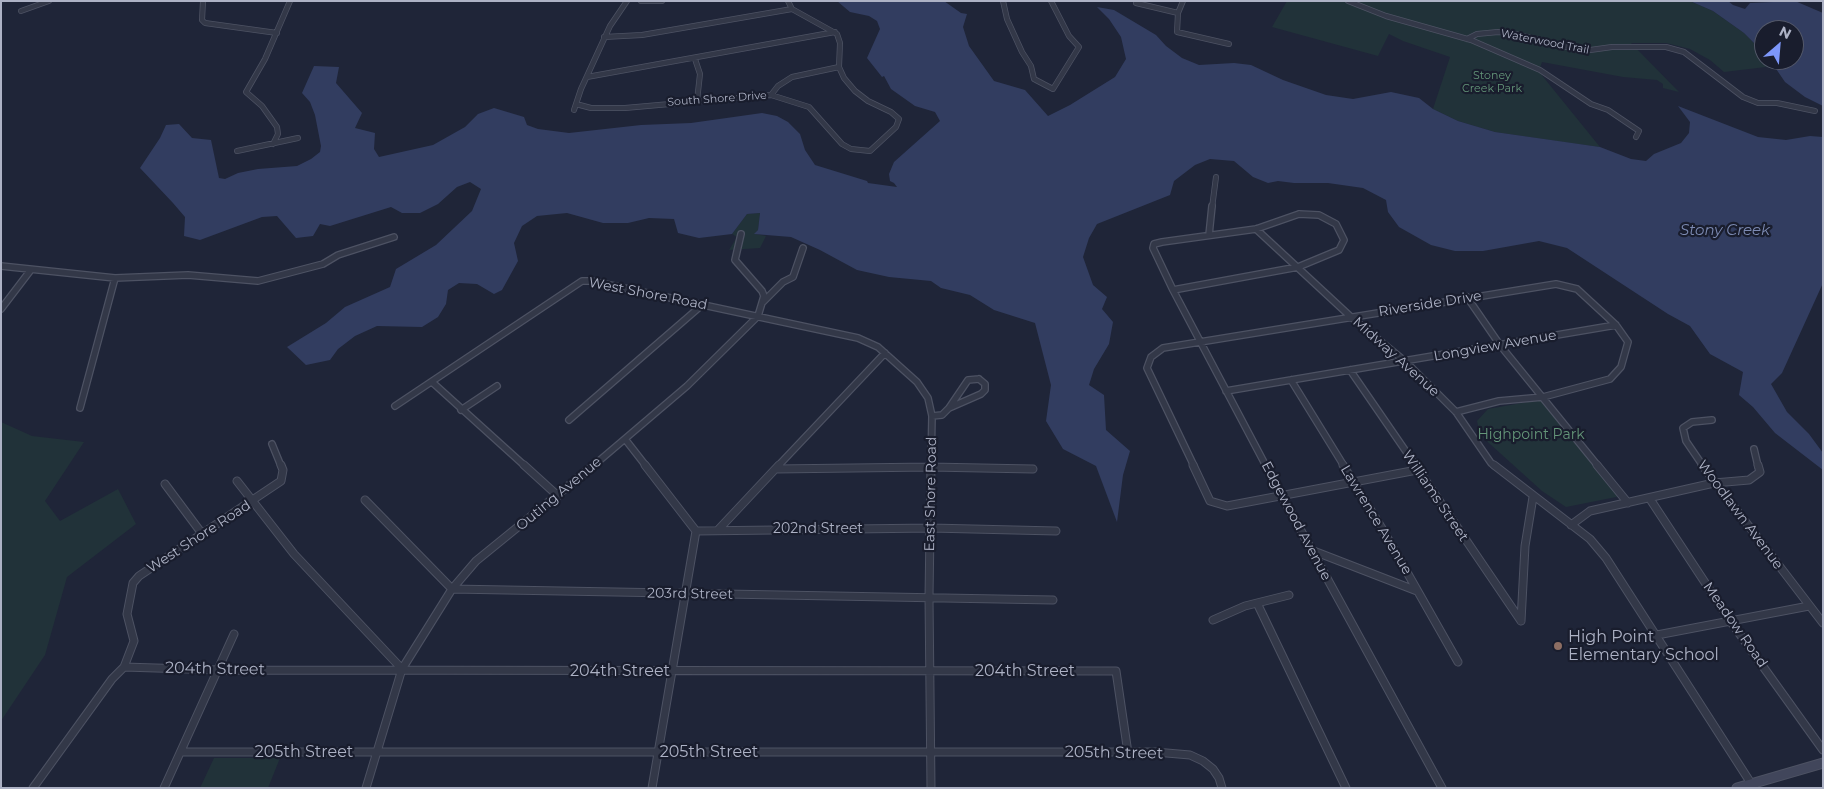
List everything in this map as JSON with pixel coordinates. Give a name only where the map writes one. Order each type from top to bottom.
[{"type":"street","points":[[21,11],[49,1]]},
{"type":"street","points":[[203,1],[202,20],[205,23],[277,33]]},
{"type":"street","points":[[273,144],[278,134],[277,127],[262,106],[246,92],[265,59],[290,1]]},
{"type":"street","points":[[574,110],[604,37],[627,1]]},
{"type":"street","points":[[641,1],[662,1]]},
{"type":"street","points":[[771,95],[778,86],[792,77],[839,67],[840,39],[835,32],[792,9],[788,1]]},
{"type":"street","points":[[1003,1],[1007,19],[1022,52],[1031,66],[1034,79],[1053,89],[1079,47],[1069,36],[1051,1]]},
{"type":"street","points":[[1183,1],[1178,13],[1177,32],[1229,44]]},
{"type":"street","name":"Waterwood Trail","points":[[1348,1],[1386,16],[1467,39],[1540,70],[1591,104],[1608,110],[1639,131],[1636,137]]},
{"type":"street","points":[[1136,3],[1178,13]]},
{"type":"street","points":[[604,37],[642,35],[792,9]]},
{"type":"street","points":[[587,77],[695,59],[835,32]]},
{"type":"street","name":"Waterwood Trail","points":[[1467,39],[1486,32],[1511,33],[1590,52],[1612,47],[1666,46],[1684,52],[1743,97],[1758,103],[1777,103],[1815,112]]},
{"type":"street","points":[[695,59],[700,74],[697,101]]},
{"type":"street","name":"South Shore Drive","points":[[576,104],[591,108],[611,108],[771,95],[809,107],[842,144],[851,149],[868,152],[896,127],[899,119],[891,112],[855,91],[844,78],[839,67]]},
{"type":"street","points":[[237,151],[298,138]]},
{"type":"street","points":[[1173,290],[1298,267],[1339,250],[1344,240],[1336,224],[1318,215],[1300,214],[1256,229],[1209,235],[1216,177]]},
{"type":"street","name":"Midway Avenue","points":[[1256,229],[1351,317],[1405,361],[1456,412],[1491,463],[1590,540],[1606,558],[1753,786]]},
{"type":"street","points":[[741,234],[735,260],[762,291],[763,302]]},
{"type":"street","name":"Edgewood Avenue","points":[[1209,235],[1162,242],[1153,246],[1200,343],[1442,788]]},
{"type":"street","points":[[1,266],[30,271],[115,278],[188,275],[258,281],[323,264],[338,255],[394,237]]},
{"type":"street","points":[[763,302],[783,282],[792,277],[803,248]]},
{"type":"street","points":[[1,310],[30,271]]},
{"type":"street","points":[[80,408],[115,278]]},
{"type":"street","name":"West Shore Road","points":[[395,406],[582,281],[592,281],[758,316]]},
{"type":"street","name":"Riverside Drive","points":[[1282,495],[1227,506],[1210,501],[1146,368],[1151,357],[1163,348],[1556,284],[1577,289],[1616,325],[1628,342],[1621,367],[1610,379],[1543,397]]},
{"type":"street","points":[[1467,297],[1500,345],[1628,503]]},
{"type":"street","name":"Outing Avenue","points":[[366,788],[402,670],[452,589],[476,561],[558,496],[687,386],[758,316],[763,302]]},
{"type":"street","points":[[569,420],[702,305]]},
{"type":"street","name":"East Shore Road","points":[[758,316],[872,342],[917,382],[928,398],[932,416],[929,597],[931,788]]},
{"type":"street","name":"Longview Avenue","points":[[1226,391],[1616,325]]},
{"type":"street","points":[[718,530],[885,353]]},
{"type":"street","name":"Williams Street","points":[[1350,370],[1521,621],[1524,546],[1533,497]]},
{"type":"street","points":[[932,416],[942,415],[949,408],[968,380],[978,379],[985,384],[985,390],[981,394],[949,408]]},
{"type":"street","name":"Lawrence Avenue","points":[[1291,380],[1353,481],[1458,662]]},
{"type":"street","points":[[432,382],[558,496]]},
{"type":"street","points":[[461,410],[497,386]]},
{"type":"street","points":[[1456,412],[1499,401],[1543,397]]},
{"type":"street","name":"Woodlawn Avenue","points":[[1712,420],[1692,422],[1683,428],[1686,441],[1714,483],[1823,623]]},
{"type":"street","points":[[625,439],[696,530],[652,788]]},
{"type":"street","name":"West Shore Road","points":[[34,788],[112,679],[124,667],[134,640],[126,614],[133,583],[139,576],[254,501],[281,481],[283,470],[272,444]]},
{"type":"street","points":[[1573,526],[1590,511],[1650,499],[1714,483],[1750,480],[1760,472],[1754,450]]},
{"type":"street","points":[[776,469],[930,467],[1033,469]]},
{"type":"street","points":[[1282,495],[1417,470]]},
{"type":"street","points":[[237,481],[294,554],[402,670]]},
{"type":"street","points":[[164,484],[203,535]]},
{"type":"street","name":"Meadow Road","points":[[1650,499],[1731,622],[1823,750]]},
{"type":"street","points":[[365,500],[452,589]]},
{"type":"street","name":"202nd Street","points":[[696,530],[931,528],[1056,531]]},
{"type":"street","points":[[1311,550],[1417,591]]},
{"type":"street","name":"203rd Street","points":[[452,589],[1053,600]]},
{"type":"street","points":[[1213,620],[1235,610],[1289,595]]},
{"type":"street","points":[[1257,603],[1346,788]]},
{"type":"street","points":[[1657,635],[1809,606]]},
{"type":"street","points":[[164,788],[234,634]]},
{"type":"street","name":"204th Street","points":[[124,667],[219,670],[930,670],[1116,672],[1128,753]]},
{"type":"street","name":"205th Street","points":[[181,752],[658,753],[931,751],[1190,755],[1213,769],[1219,778],[1222,788]]},
{"type":"street","points":[[1737,788],[1753,786],[1823,763]]},
{"type":"green space","name":"Stoney Creek Park","points":[[1287,1],[1690,1],[1713,11],[1744,33],[1754,43],[1754,68],[1724,72],[1710,60],[1690,49],[1666,43],[1631,43],[1679,92],[1663,88],[1663,84],[1657,80],[1623,77],[1542,62],[1540,68],[1536,68],[1600,147],[1495,132],[1458,121],[1433,109],[1450,57],[1403,41],[1389,34],[1378,56],[1272,27]]},
{"type":"green space","points":[[760,213],[758,230],[755,234],[766,236],[760,248],[729,250],[737,237],[732,234],[747,214]]},
{"type":"green space","name":"Highpoint Park","points":[[1544,399],[1621,496],[1566,507],[1542,491],[1480,435],[1477,421],[1488,409]]},
{"type":"green space","points":[[1,422],[32,436],[84,442],[45,501],[60,521],[118,489],[136,524],[67,577],[45,655],[1,721]]},
{"type":"green space","points":[[214,758],[280,758],[268,788],[200,788]]},
{"type":"water","name":"Stony Creek","points":[[837,1],[944,1],[961,13],[967,14],[963,27],[969,46],[994,81],[1025,90],[1048,116],[1070,105],[1115,77],[1126,59],[1121,37],[1109,19],[1097,7],[1114,10],[1156,35],[1166,46],[1182,58],[1199,65],[1234,63],[1251,65],[1283,80],[1326,95],[1353,99],[1391,92],[1419,98],[1433,109],[1458,121],[1495,132],[1600,147],[1631,159],[1646,161],[1654,154],[1681,143],[1689,133],[1690,122],[1678,106],[1758,137],[1786,140],[1810,136],[1823,137],[1823,283],[1782,373],[1771,384],[1787,412],[1809,434],[1823,453],[1823,470],[1775,433],[1753,407],[1739,395],[1743,372],[1710,354],[1690,326],[1668,314],[1567,248],[1539,241],[1483,251],[1455,251],[1431,245],[1399,227],[1388,212],[1386,200],[1363,188],[1328,183],[1278,181],[1268,183],[1253,177],[1234,161],[1210,159],[1195,165],[1174,181],[1170,195],[1097,224],[1089,238],[1083,257],[1093,285],[1107,297],[1102,309],[1113,322],[1109,344],[1094,369],[1089,385],[1104,395],[1106,430],[1130,451],[1123,475],[1117,522],[1096,466],[1063,449],[1046,421],[1051,385],[1035,323],[994,310],[970,295],[941,288],[931,281],[889,277],[857,270],[791,237],[754,234],[758,230],[760,213],[747,214],[732,234],[699,238],[678,233],[674,219],[649,218],[628,223],[603,223],[567,213],[537,216],[522,226],[514,243],[518,261],[502,290],[494,294],[477,284],[459,283],[448,290],[446,304],[438,317],[422,327],[377,326],[355,336],[338,349],[330,360],[306,365],[287,347],[326,323],[345,307],[390,287],[396,269],[436,245],[472,211],[481,189],[470,182],[457,187],[438,204],[420,213],[402,213],[391,207],[330,226],[320,224],[313,236],[296,238],[277,216],[262,217],[200,240],[184,236],[185,217],[140,168],[160,138],[166,125],[179,124],[192,138],[211,140],[219,178],[225,179],[238,173],[258,169],[297,166],[311,159],[320,152],[321,146],[315,115],[310,102],[302,93],[314,66],[339,67],[336,83],[362,113],[355,128],[375,133],[374,149],[379,157],[433,145],[465,127],[478,114],[494,108],[524,117],[527,125],[538,129],[569,133],[641,125],[691,123],[762,113],[777,116],[788,122],[800,134],[805,150],[815,165],[867,181],[868,183],[897,187],[890,181],[889,174],[894,162],[940,121],[935,112],[915,106],[891,89],[884,76],[882,77],[867,58],[880,29],[877,21],[869,16],[850,12]]},
{"type":"water","points":[[1690,1],[1728,1],[1745,9],[1750,3],[1795,1],[1823,13],[1823,106],[1805,97],[1785,82],[1777,70],[1804,70],[1804,20],[1754,20],[1754,43],[1744,33],[1713,11]]},
{"type":"place","name":"High Point Elementary School","points":[[1558,646]]}]
